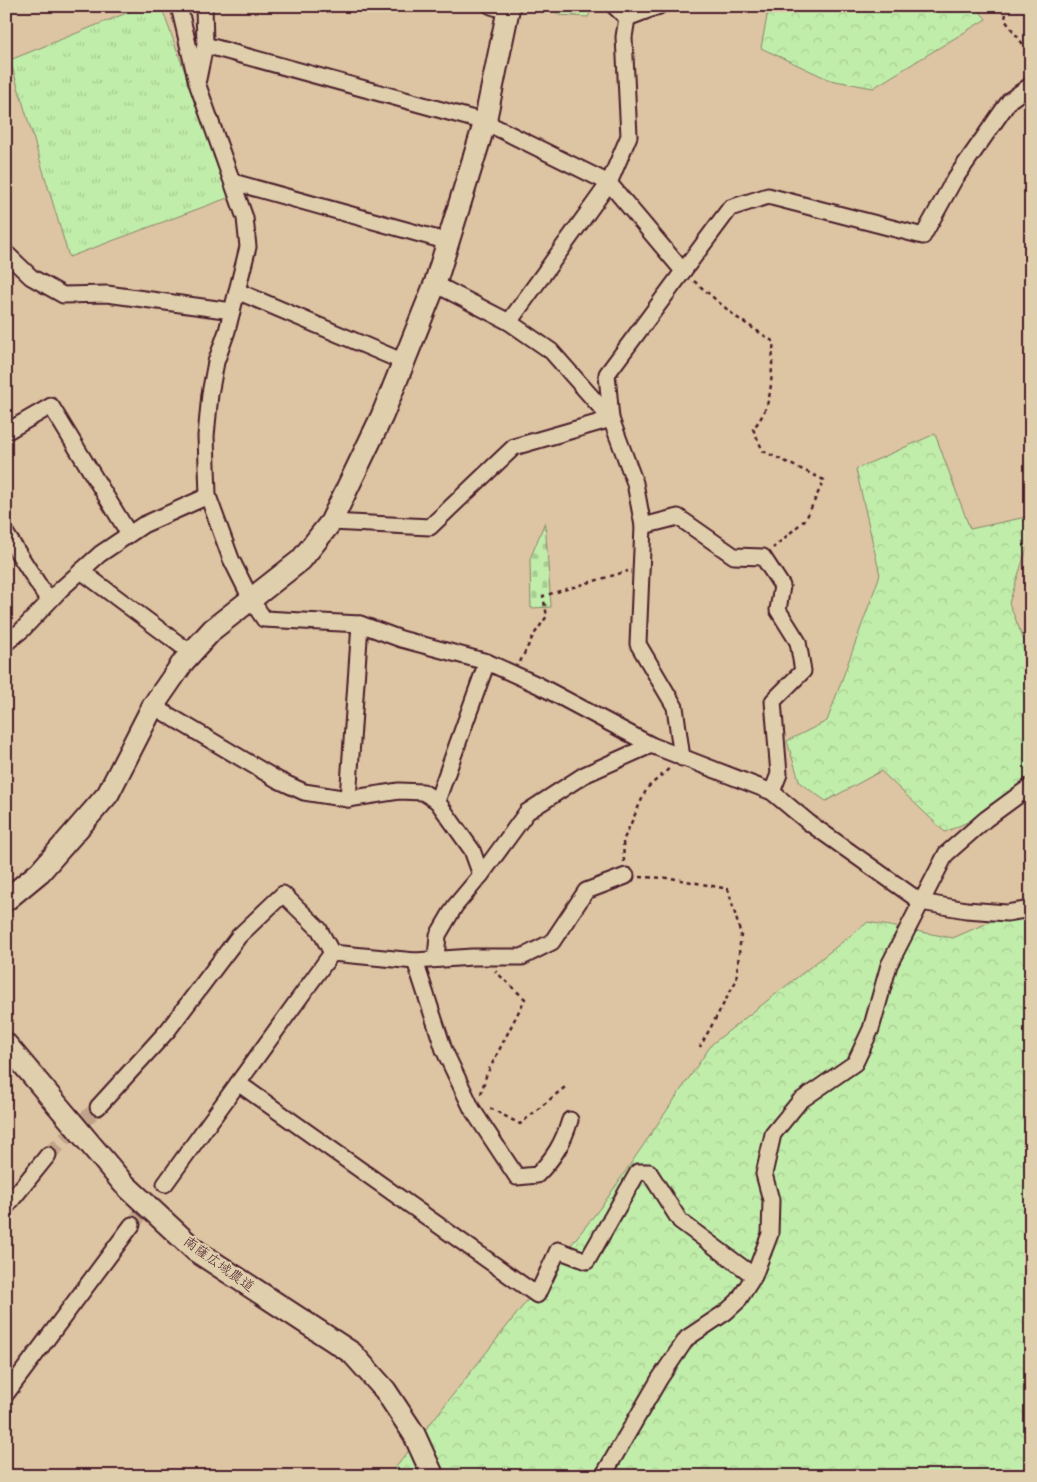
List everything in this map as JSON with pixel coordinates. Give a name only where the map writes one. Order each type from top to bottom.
[{"type":"street","points":[[178,6],[197,82],[245,218],[248,247],[216,362],[210,394],[206,436],[208,496],[231,558],[252,601],[264,619],[360,624],[401,639],[487,662],[514,674],[651,746],[772,792],[808,822],[921,902],[966,910],[1007,913],[1031,909]]},
{"type":"street","points":[[197,82],[205,45],[204,6]]},
{"type":"street","points":[[614,6],[627,18]]},
{"type":"street","points":[[627,18],[659,6]]},
{"type":"street","points":[[6,900],[40,872],[108,794],[152,706],[192,653],[214,630],[301,560],[331,522],[382,416],[450,242],[486,122],[503,8]]},
{"type":"street","points":[[509,322],[609,184],[629,136],[624,37],[627,18]]},
{"type":"street","points":[[205,45],[486,122],[609,184],[683,272]]},
{"type":"street","points":[[682,758],[675,707],[638,644],[643,526],[635,483],[611,419],[607,374],[730,208],[768,196],[923,236],[954,180],[1010,100],[1031,85]]},
{"type":"street","points":[[233,182],[450,242]]},
{"type":"street","points":[[6,253],[31,277],[63,294],[107,294],[232,310]]},
{"type":"street","points":[[435,284],[509,322],[551,351],[611,419]]},
{"type":"street","points":[[237,291],[404,362]]},
{"type":"street","points":[[6,432],[51,406],[129,534]]},
{"type":"street","points":[[331,522],[430,527],[514,447],[611,419]]},
{"type":"street","points":[[6,643],[22,630],[81,571],[129,534],[208,496]]},
{"type":"street","points":[[643,526],[678,517],[734,556],[763,557],[782,586],[778,610],[798,642],[803,670],[773,701],[779,774],[772,792]]},
{"type":"street","points":[[6,534],[49,601]]},
{"type":"street","points":[[81,571],[192,653]]},
{"type":"street","points":[[348,799],[360,624]]},
{"type":"street","points":[[437,801],[487,662]]},
{"type":"street","points":[[152,706],[304,792],[348,799],[399,791],[423,792],[437,801],[472,850],[481,875]]},
{"type":"street","points":[[436,958],[438,936],[456,906],[527,812],[584,775],[651,746]]},
{"type":"street","points":[[603,1476],[660,1378],[687,1338],[726,1312],[738,1301],[754,1276],[770,1234],[771,1200],[764,1174],[773,1134],[800,1101],[855,1063],[871,1029],[889,965],[946,854],[986,819],[1031,786]]},
{"type":"street","points":[[332,953],[415,961],[436,958],[522,957],[552,942],[586,891],[626,876]]},
{"type":"street","points":[[98,1107],[168,1030],[239,936],[283,894],[320,929],[332,953]]},
{"type":"street","points":[[165,1184],[332,953]]},
{"type":"street","points":[[415,961],[444,1050],[452,1067],[472,1109],[517,1177],[537,1175],[554,1158],[564,1140],[570,1120]]},
{"type":"street","name":"南薩広域農道","points":[[6,1044],[122,1182],[196,1251],[352,1353],[395,1404],[414,1434],[433,1476]]},
{"type":"street","points":[[238,1083],[537,1296],[558,1250],[587,1260],[638,1172],[649,1172],[680,1221],[754,1276]]},
{"type":"street","points":[[6,1207],[48,1155]]},
{"type":"street","points":[[6,1394],[132,1225]]},
{"type":"path","points":[[1007,6],[1005,20],[1031,55]]},
{"type":"path","points":[[683,272],[736,317],[774,342],[770,369],[772,390],[765,414],[753,429],[763,451],[824,480],[806,519],[763,557]]},
{"type":"path","points":[[514,674],[533,636],[547,616],[544,596],[641,566]]},
{"type":"path","points":[[682,758],[647,788],[623,841],[626,876],[670,878],[728,889],[741,935],[736,981],[700,1047]]},
{"type":"path","points":[[478,957],[525,999],[486,1076],[478,1102]]},
{"type":"path","points":[[487,1106],[520,1124],[565,1087]]},
{"type":"green space","points":[[144,6],[161,6],[230,197],[69,257],[10,60]]},
{"type":"green space","points":[[549,6],[593,6],[588,17],[559,15]]},
{"type":"green space","points":[[769,6],[975,6],[986,19],[873,88],[830,80],[761,48]]},
{"type":"green space","points":[[935,434],[970,529],[1031,516],[1031,536],[1009,603],[1031,658],[1031,794],[945,832],[881,771],[826,801],[800,783],[787,741],[827,721],[880,575],[856,469]]},
{"type":"green space","points":[[545,522],[551,607],[531,608],[530,559]]},
{"type":"green space","points":[[1031,904],[1031,1476],[389,1476],[604,1203],[712,1044],[868,922],[953,938]]},
{"type":"tunnel","points":[[48,1155],[98,1107]]},
{"type":"tunnel","points":[[132,1225],[165,1184]]}]
